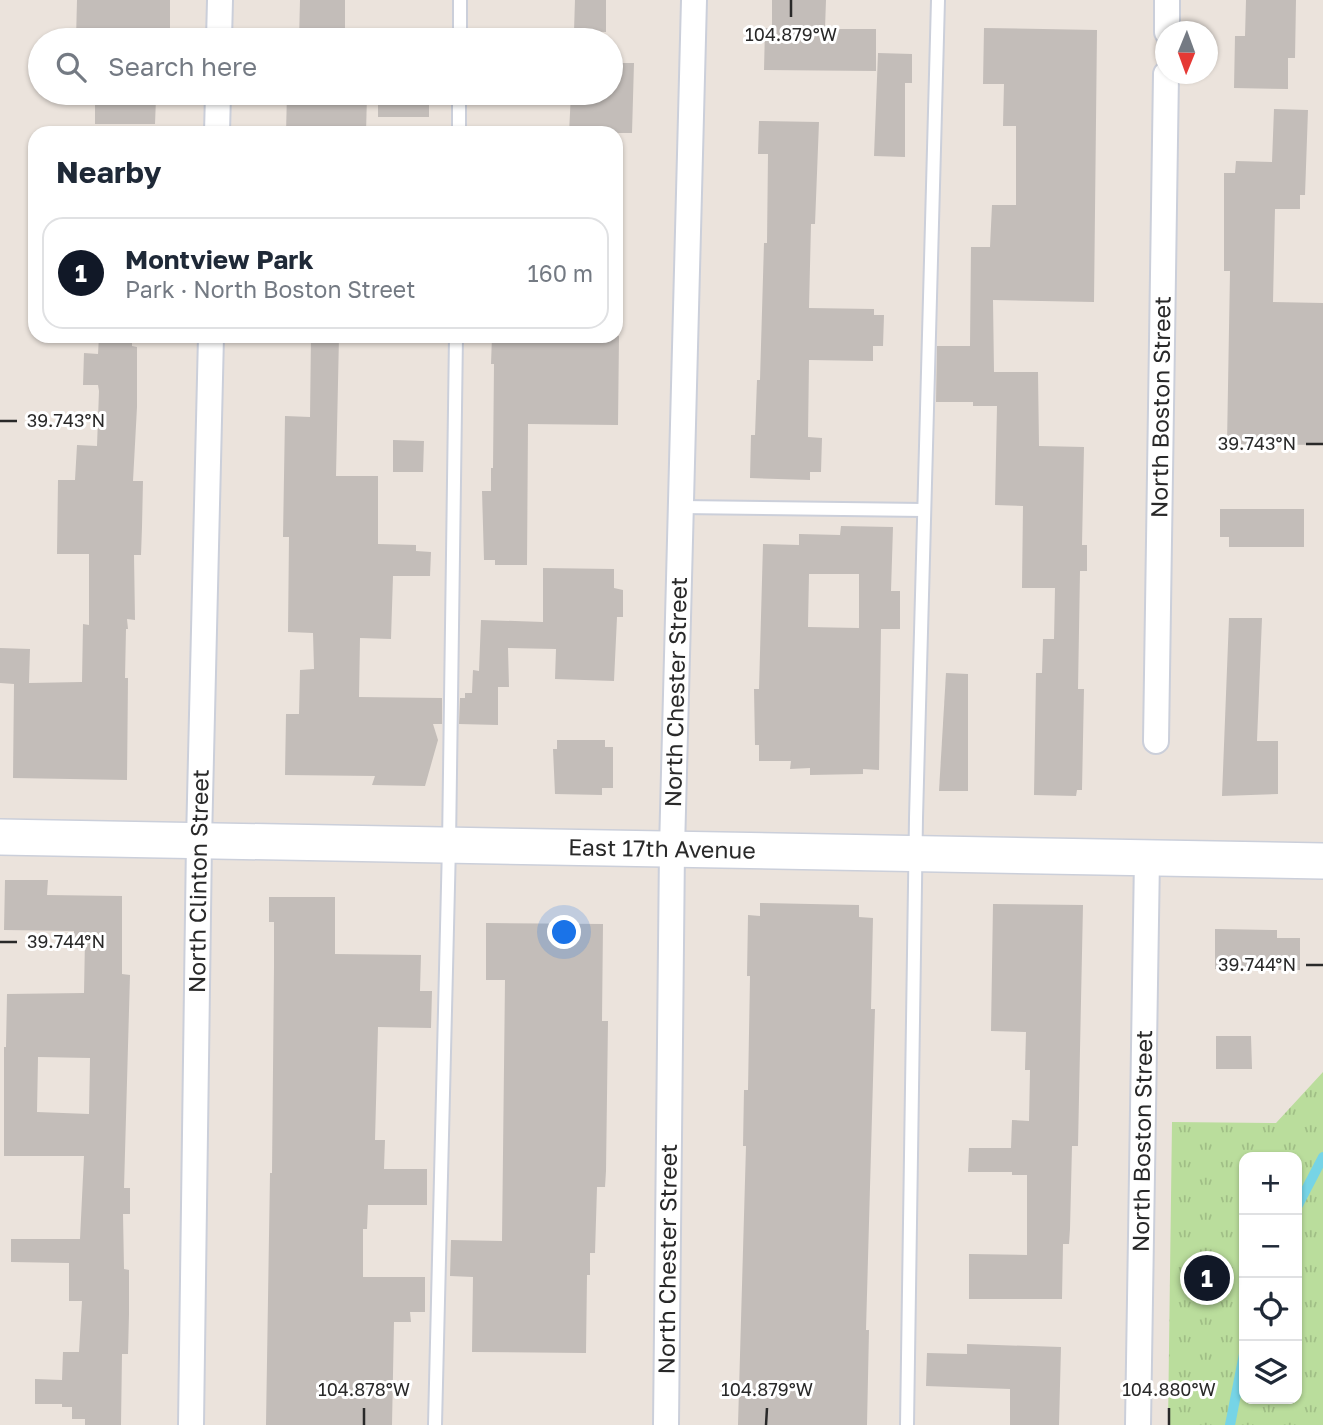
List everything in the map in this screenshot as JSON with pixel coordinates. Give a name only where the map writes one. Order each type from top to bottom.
[{"type":"street","points":[[219,28],[220,0]]},
{"type":"street","name":"North Chester Street","points":[[666,1425],[672,849],[694,0]]},
{"type":"street","points":[[1167,0],[1167,21]]},
{"type":"street","name":"North Boston Street","points":[[1156,741],[1166,84]]},
{"type":"street","points":[[216,126],[217,105]]},
{"type":"street","name":"North Clinton Street","points":[[191,1425],[199,841],[211,343]]},
{"type":"street","name":"East 17th Avenue","points":[[0,837],[1323,861]]},
{"type":"street","name":"North Boston Street","points":[[1138,1425],[1147,858]]},
{"type":"lane","points":[[460,0],[460,28]]},
{"type":"lane","points":[[907,1425],[916,854],[939,0]]},
{"type":"lane","points":[[458,126],[459,105]]},
{"type":"lane","points":[[435,1425],[449,845],[456,343]]},
{"type":"lane","points":[[681,507],[925,510]]},
{"type":"green space","points":[[1323,1072],[1323,1425],[1168,1425],[1172,1122],[1276,1123]]},
{"type":"building","points":[[77,0],[170,0],[170,28],[76,28]]},
{"type":"building","points":[[300,0],[345,0],[345,28],[299,28]]},
{"type":"building","points":[[575,0],[606,0],[606,28],[574,28]]},
{"type":"building","points":[[772,0],[826,0],[825,29],[876,29],[876,71],[764,70],[765,28],[772,28]]},
{"type":"building","points":[[1246,0],[1296,0],[1295,58],[1288,58],[1288,89],[1234,88],[1235,36],[1245,36]]},
{"type":"building","points":[[984,28],[1097,30],[1094,302],[993,300],[994,372],[1038,372],[1039,446],[1084,447],[1082,545],[1087,545],[1087,571],[1080,571],[1078,689],[1084,689],[1082,790],[1077,790],[1076,796],[1034,795],[1036,673],[1042,673],[1043,639],[1054,639],[1055,588],[1022,588],[1023,506],[995,505],[997,406],[973,406],[973,402],[936,402],[937,346],[970,346],[971,247],[990,247],[992,205],[1016,205],[1016,126],[1003,126],[1004,84],[983,84]]},
{"type":"building","points":[[878,53],[912,54],[912,83],[905,83],[905,157],[874,156]]},
{"type":"building","points":[[623,63],[634,63],[632,133],[623,133],[623,126],[569,126],[570,105],[623,105]]},
{"type":"building","points":[[95,105],[156,105],[155,124],[95,124]]},
{"type":"building","points":[[287,105],[367,105],[366,126],[286,126]]},
{"type":"building","points":[[378,105],[429,105],[429,117],[378,117]]},
{"type":"building","points":[[1274,109],[1308,110],[1305,195],[1300,195],[1300,209],[1275,209],[1273,302],[1323,303],[1323,445],[1227,444],[1230,271],[1224,271],[1224,173],[1235,173],[1236,161],[1272,162]]},
{"type":"building","points":[[759,121],[819,122],[815,224],[811,224],[809,308],[874,309],[874,315],[884,315],[883,346],[873,346],[873,361],[809,360],[808,437],[822,438],[821,472],[810,472],[810,480],[750,478],[751,435],[755,435],[757,380],[760,380],[764,243],[767,243],[768,154],[758,154]]},
{"type":"building","points":[[99,343],[132,343],[132,346],[137,347],[133,481],[143,481],[142,527],[141,555],[134,555],[135,620],[127,619],[126,629],[127,780],[13,778],[14,684],[0,683],[0,648],[30,649],[29,683],[82,682],[83,624],[89,625],[89,554],[57,554],[58,480],[75,480],[77,445],[97,446],[98,385],[83,385],[84,353],[98,354]]},
{"type":"building","points":[[311,343],[339,343],[336,476],[378,476],[378,544],[416,545],[416,551],[431,552],[430,576],[393,576],[391,639],[360,638],[359,697],[442,698],[442,724],[433,724],[438,740],[425,786],[372,785],[375,776],[285,775],[286,714],[299,714],[300,670],[314,669],[313,633],[288,632],[289,537],[283,537],[285,416],[310,417]]},
{"type":"building","points":[[492,343],[619,343],[618,425],[528,424],[527,565],[495,565],[495,560],[484,560],[482,491],[491,491],[493,468],[494,364],[491,364]]},
{"type":"building","points":[[393,440],[424,441],[423,472],[393,472]]},
{"type":"building","points":[[1220,509],[1304,509],[1304,547],[1229,547],[1229,537],[1220,537]]},
{"type":"building","points":[[841,526],[893,527],[891,591],[900,591],[900,629],[881,629],[879,770],[863,769],[863,774],[810,775],[810,768],[790,769],[791,761],[759,761],[759,745],[755,745],[754,689],[759,689],[763,544],[799,545],[799,534],[840,535]],"holes":[[[809,574],[859,574],[859,628],[808,627]]]},
{"type":"building","points":[[543,568],[614,569],[614,588],[623,590],[623,617],[617,617],[614,681],[555,679],[556,649],[508,648],[509,687],[498,687],[498,725],[459,724],[460,698],[465,698],[465,693],[472,693],[473,670],[479,671],[481,620],[543,622]]},
{"type":"building","points":[[1229,618],[1262,618],[1257,741],[1278,741],[1278,794],[1222,796]]},
{"type":"building","points":[[946,673],[968,674],[968,791],[939,791]]},
{"type":"building","points":[[557,740],[605,740],[605,747],[613,747],[613,788],[602,788],[602,795],[555,794],[553,749],[557,749]]},
{"type":"building","points":[[5,880],[48,880],[47,895],[122,896],[122,974],[130,975],[124,1188],[130,1188],[130,1214],[123,1214],[124,1269],[129,1270],[129,1314],[128,1354],[122,1354],[121,1425],[85,1425],[85,1419],[72,1419],[72,1407],[62,1407],[62,1404],[35,1404],[35,1379],[62,1380],[63,1352],[79,1352],[82,1301],[69,1301],[69,1263],[11,1262],[11,1239],[80,1239],[84,1156],[4,1156],[7,994],[84,993],[85,939],[74,939],[74,931],[4,930]],"holes":[[[38,1057],[90,1058],[89,1114],[37,1112]]]},
{"type":"building","points":[[269,897],[335,897],[335,954],[421,955],[420,991],[432,991],[431,1028],[378,1027],[375,1140],[385,1140],[384,1169],[427,1169],[427,1205],[368,1205],[367,1229],[363,1229],[363,1277],[425,1277],[425,1312],[410,1312],[411,1322],[394,1322],[392,1425],[266,1425],[274,967],[274,922],[269,922]]},
{"type":"building","points":[[760,903],[859,905],[859,917],[873,918],[871,1009],[875,1009],[866,1330],[869,1330],[867,1425],[738,1425],[746,1146],[743,1146],[744,1090],[748,1090],[748,915],[760,916]]},
{"type":"building","points":[[993,904],[1083,905],[1078,1146],[1072,1146],[1070,1229],[1069,1244],[1063,1244],[1062,1299],[969,1299],[969,1254],[1027,1255],[1027,1175],[1012,1175],[1012,1172],[968,1172],[969,1148],[1011,1148],[1012,1120],[1029,1121],[1030,1070],[1025,1070],[1026,1032],[991,1031]]},
{"type":"building","points":[[486,923],[603,924],[602,1021],[608,1021],[606,1171],[605,1187],[597,1187],[595,1253],[590,1253],[590,1275],[587,1275],[586,1353],[472,1352],[473,1277],[450,1276],[451,1240],[502,1241],[505,980],[486,980]]},
{"type":"building","points":[[1215,929],[1277,930],[1277,938],[1300,938],[1300,970],[1215,969]]},
{"type":"building","points":[[1216,1036],[1251,1036],[1252,1069],[1216,1069]]},
{"type":"building","points":[[967,1344],[1061,1347],[1059,1425],[1010,1425],[1010,1389],[926,1386],[927,1353],[967,1354]]},
{"type":"waterway","points":[[1302,1197],[1323,1157]]},
{"type":"waterway","points":[[1230,1425],[1239,1379]]},
{"type":"place","name":"Montview Park","points":[[1207,1278]]}]
